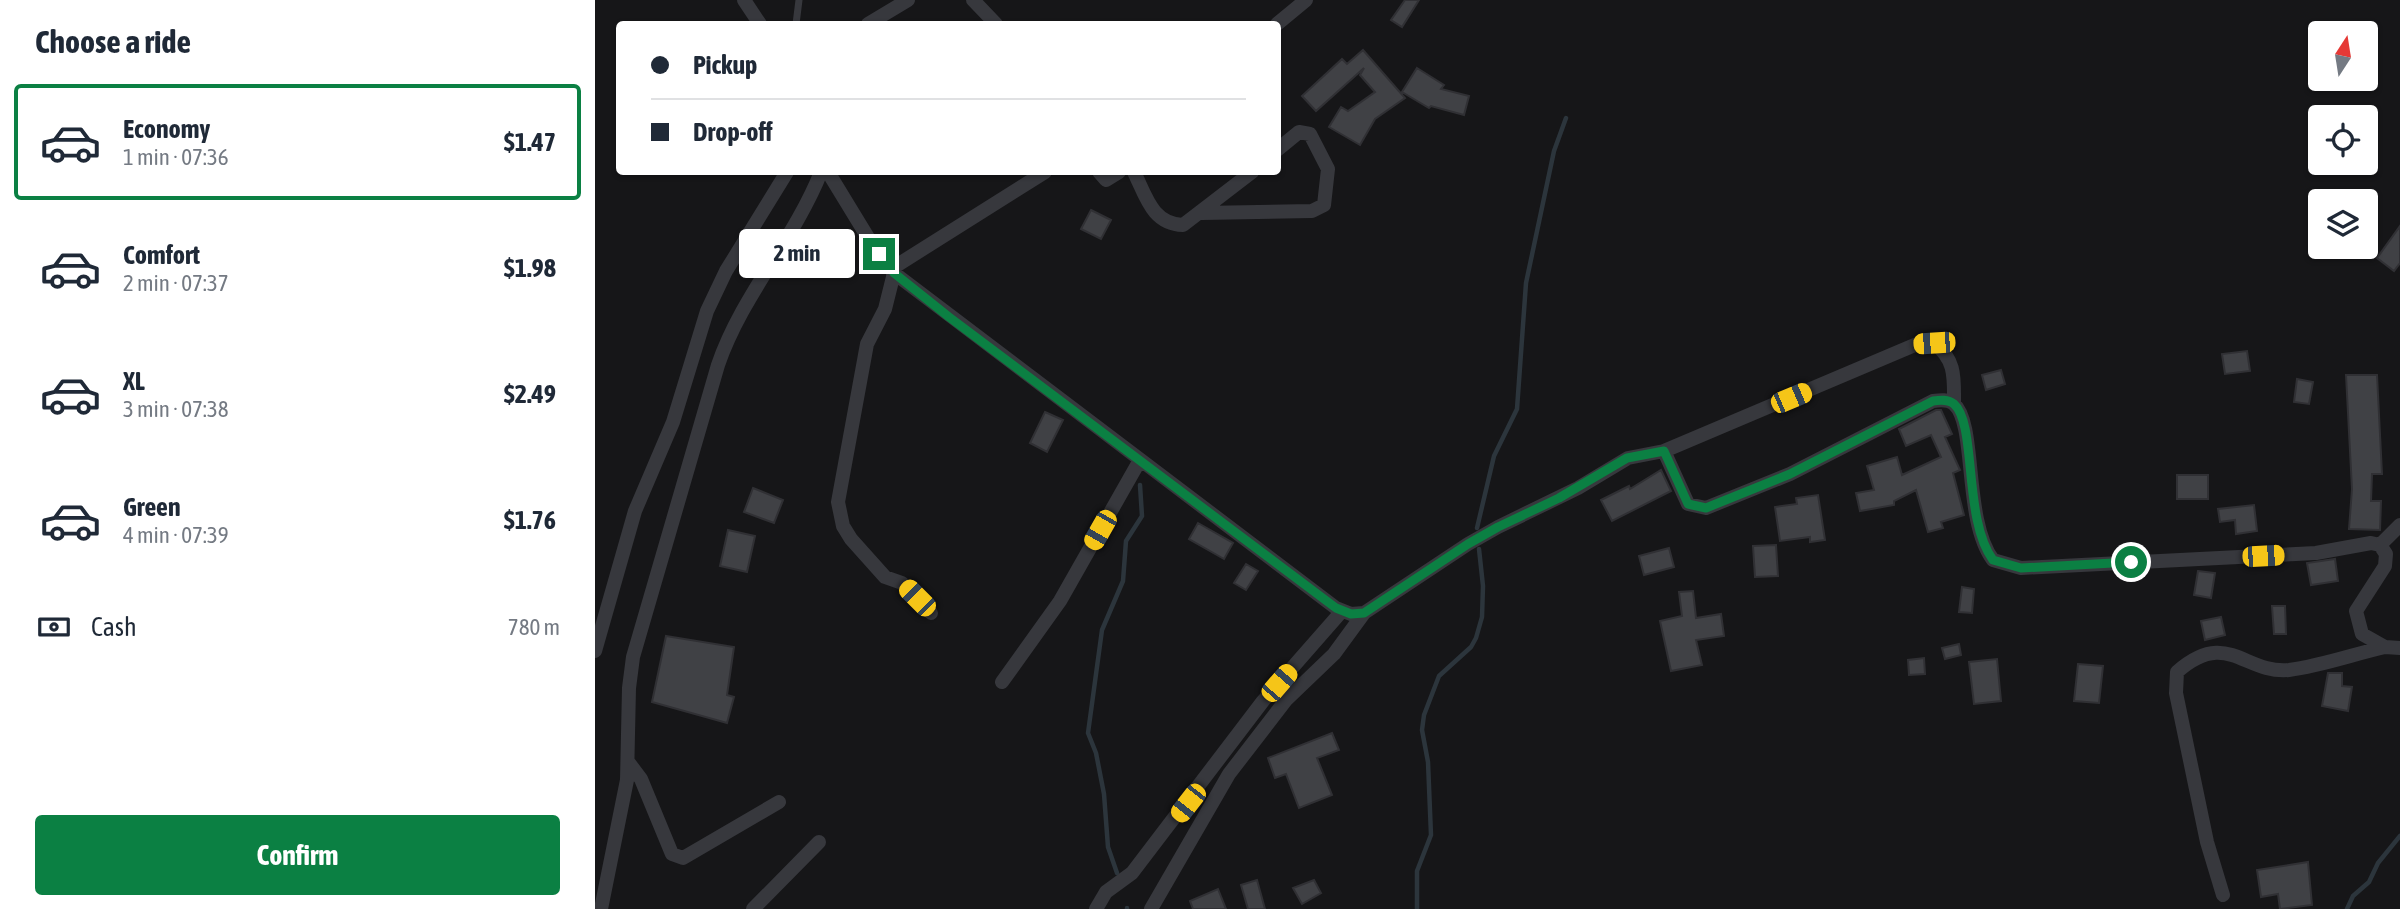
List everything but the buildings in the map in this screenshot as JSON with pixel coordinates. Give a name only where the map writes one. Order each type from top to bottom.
[{"type":"street","points":[[744,0],[758,21]]},
{"type":"street","points":[[872,21],[908,0]]},
{"type":"street","points":[[973,0],[993,21]]},
{"type":"street","points":[[1281,21],[1306,0]]},
{"type":"street","points":[[1202,213],[1312,211],[1324,205],[1328,169],[1310,134],[1299,132],[1281,147]]},
{"type":"street","points":[[595,652],[635,511],[673,422],[707,311],[726,271],[785,175]]},
{"type":"street","points":[[601,909],[629,762],[628,688],[633,657],[718,365],[737,320],[805,208],[820,175]]},
{"type":"street","points":[[830,175],[893,271],[1342,611],[1351,614],[1364,613]]},
{"type":"street","points":[[931,613],[902,583],[885,577],[843,526],[838,502],[867,344],[885,309],[893,271],[1040,175]]},
{"type":"street","points":[[1136,175],[1156,216],[1163,222],[1183,225],[1248,175]]},
{"type":"street","points":[[1151,909],[1229,774],[1286,700],[1334,654],[1364,613],[1468,544],[1559,498],[1627,458],[1664,451],[1917,344],[1934,343],[1947,353],[1954,370],[1954,404]]},
{"type":"street","points":[[1664,451],[1688,504],[1706,508],[1790,474],[1933,401],[1945,400],[1954,404],[1960,413],[1967,441],[1978,532],[1993,560],[2021,568],[2316,553],[2371,544],[2380,545],[2386,554],[2385,566],[2356,611],[2357,626],[2362,634],[2393,648]]},
{"type":"street","points":[[1002,682],[1061,601],[1140,460]]},
{"type":"street","points":[[2380,545],[2400,525]]},
{"type":"street","points":[[1096,909],[1106,892],[1132,873],[1263,701],[1342,611]]},
{"type":"street","points":[[2223,895],[2207,842],[2176,693],[2177,672],[2191,659],[2211,654],[2230,652],[2286,670],[2393,648]]},
{"type":"street","points":[[629,762],[641,779],[672,854],[677,858],[683,858],[779,803]]},
{"type":"street","points":[[753,909],[819,842]]},
{"type":"lane","points":[[796,21],[799,0]]},
{"type":"waterway","points":[[1477,528],[1494,456],[1517,409],[1526,283],[1554,151],[1566,118]]},
{"type":"waterway","points":[[1117,873],[1108,847],[1104,794],[1096,753],[1088,733],[1102,630],[1123,581],[1126,541],[1142,516],[1140,485]]},
{"type":"waterway","points":[[1417,909],[1417,871],[1431,835],[1428,762],[1422,730],[1424,715],[1439,676],[1471,647],[1476,638],[1482,617],[1483,586],[1479,549]]},
{"type":"waterway","points":[[2347,909],[2353,896],[2369,882],[2378,863],[2400,836]]},
{"type":"route","points":[[879,254],[894,273],[949,317],[1336,608],[1351,614],[1364,613],[1468,544],[1578,488],[1627,458],[1664,451],[1688,504],[1695,508],[1706,508],[1790,474],[1933,401],[1945,400],[1954,404],[1960,413],[1967,441],[1972,501],[1978,532],[1993,560],[2021,568],[2131,562]]}]
